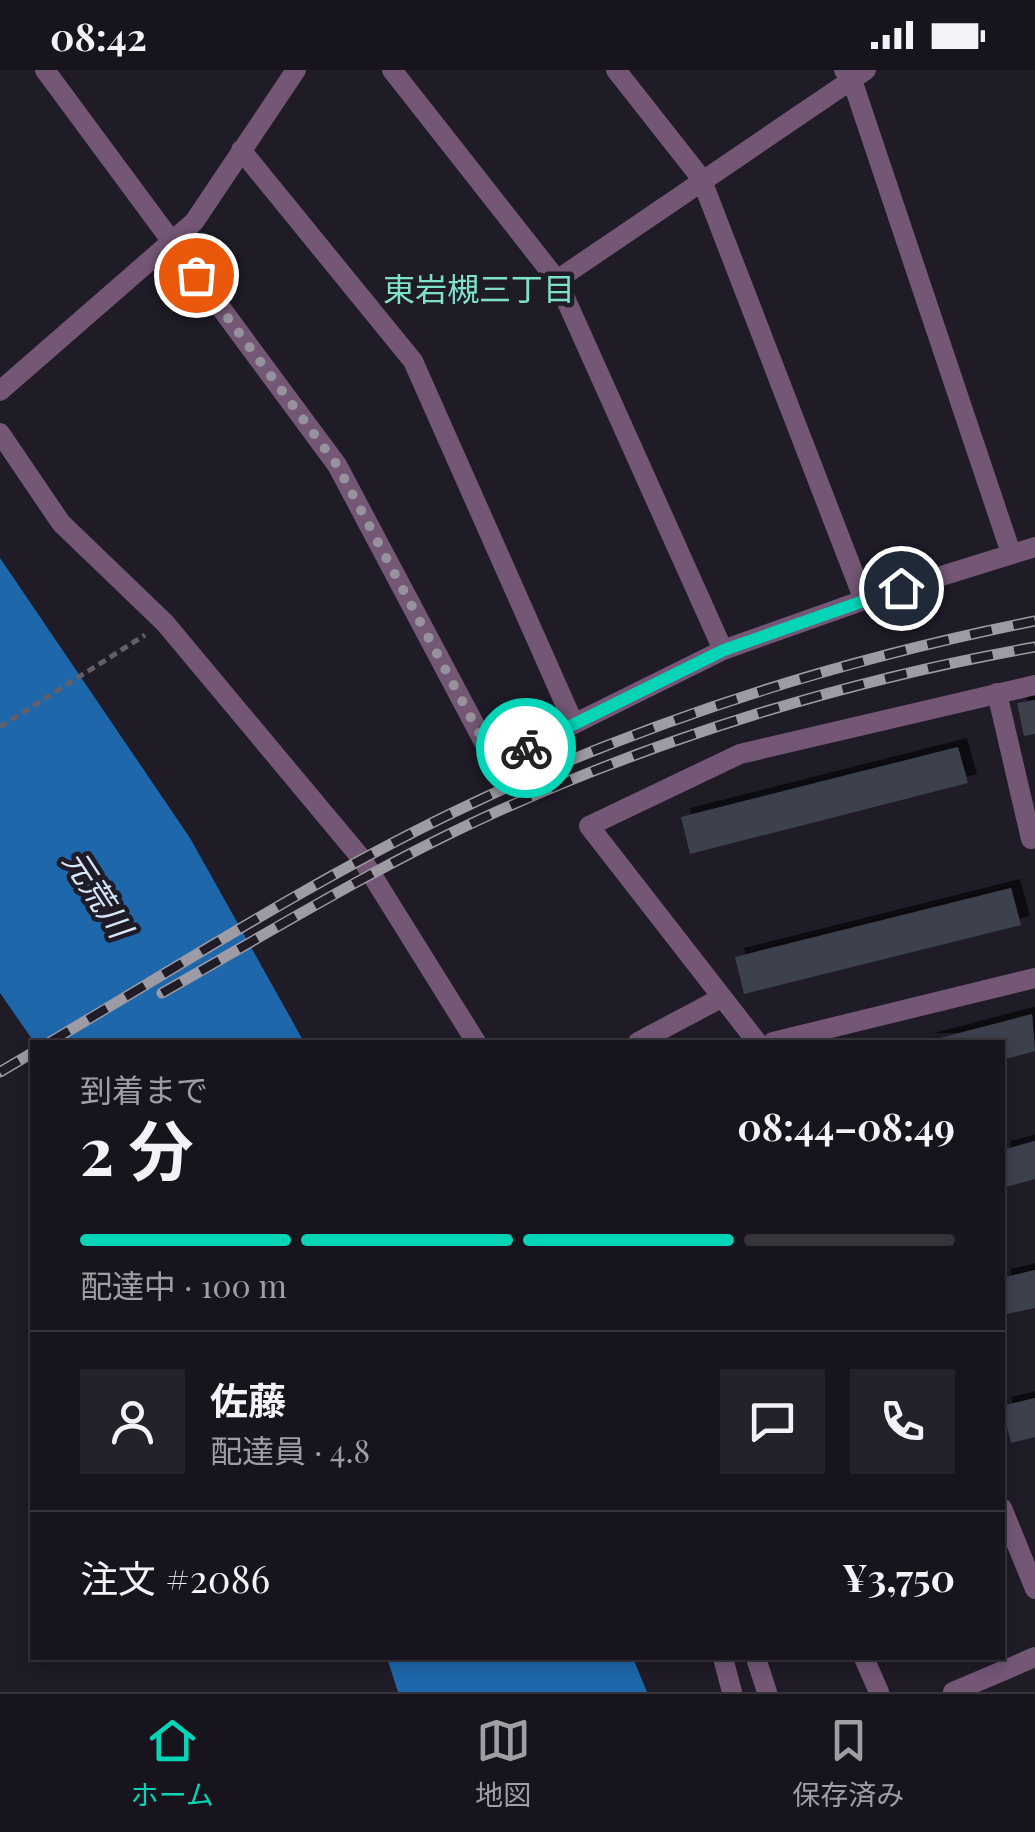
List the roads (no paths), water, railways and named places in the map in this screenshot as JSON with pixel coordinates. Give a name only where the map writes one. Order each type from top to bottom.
[{"type":"street","points":[[45,70],[337,465],[495,763],[724,650],[864,600],[1035,547]]},
{"type":"street","points":[[0,391],[194,222],[296,70]]},
{"type":"street","points":[[392,70],[556,280],[724,650]]},
{"type":"street","points":[[616,70],[702,178],[864,600]]},
{"type":"street","points":[[556,280],[854,73],[1011,553]]},
{"type":"street","points":[[241,150],[413,361],[574,724]]},
{"type":"street","points":[[0,433],[61,523],[165,623],[362,859],[475,1040]]},
{"type":"street","points":[[755,1040],[589,826],[740,754],[1035,685]]},
{"type":"street","points":[[998,693],[1031,839]]},
{"type":"street","points":[[780,1040],[1035,978]]},
{"type":"street","points":[[642,1040],[721,998]]},
{"type":"street","points":[[1005,1515],[1035,1589]]},
{"type":"street","points":[[953,1692],[989,1666],[1035,1657]]},
{"type":"street","points":[[724,1660],[732,1692]]},
{"type":"street","points":[[757,1660],[768,1692]]},
{"type":"street","points":[[865,1660],[879,1692]]},
{"type":"water","name":"元荒川","points":[[0,558],[190,838],[303,1040],[33,1040],[0,993]]},
{"type":"water","points":[[388,1660],[634,1660],[647,1692],[398,1692]]},
{"type":"railway","points":[[53,1040],[364,858],[540,773],[678,719],[819,673],[1035,621]]},
{"type":"railway","points":[[162,993],[401,858],[483,818],[616,762],[824,695],[1035,647]]},
{"type":"railway","points":[[0,1072],[30,1054]]},
{"type":"district","name":"東岩槻三丁目","points":[[479,290]]}]
